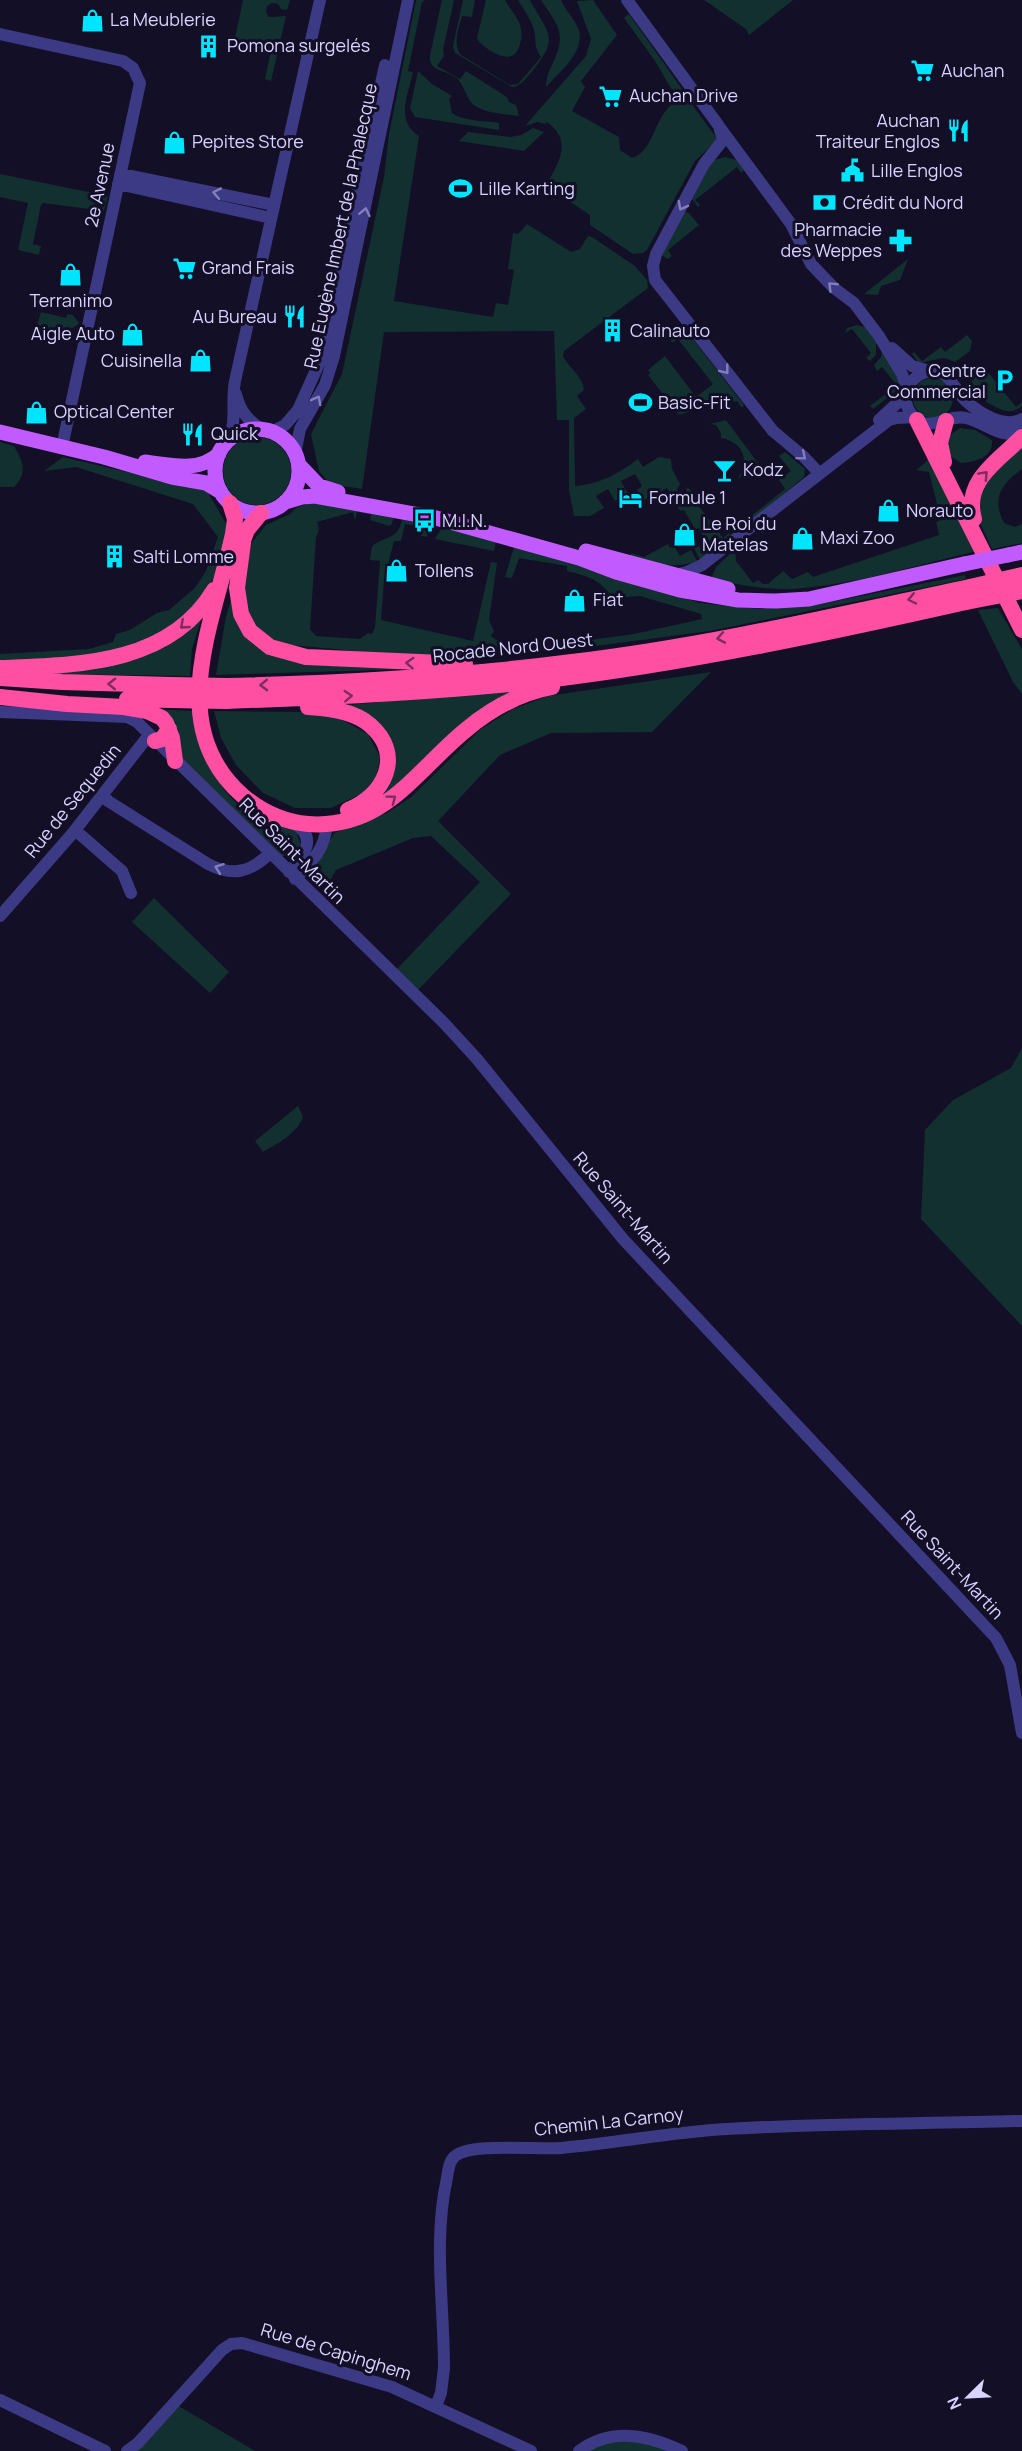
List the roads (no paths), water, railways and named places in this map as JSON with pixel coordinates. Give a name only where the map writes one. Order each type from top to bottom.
[{"type":"highway","points":[[916,419],[983,548],[1022,630]]},
{"type":"highway","points":[[947,420],[941,435],[941,450],[961,505]]},
{"type":"highway","points":[[983,548],[971,510],[972,491],[982,477],[1022,437]]},
{"type":"highway","points":[[225,497],[235,519],[200,670],[200,708],[206,740],[219,769],[238,792],[261,810],[300,818],[316,818],[326,825],[342,823],[364,815],[387,803],[464,731],[505,704],[531,692],[592,680],[624,669]]},
{"type":"highway","points":[[226,693],[353,715],[377,733],[385,747],[388,766],[385,780],[377,792],[365,802],[349,810],[300,818],[271,805],[246,786],[224,758],[211,724],[209,679],[212,653],[222,606],[244,539],[250,525],[261,513]]},
{"type":"highway","points":[[244,539],[237,588],[241,614],[250,631],[257,638],[283,652],[327,658],[441,664],[574,662]]},
{"type":"highway","name":"Rocade Nord Ouest","points":[[0,692],[74,697],[171,693],[370,695],[548,680],[725,653],[968,594],[1022,576]]},
{"type":"highway","points":[[0,668],[114,658],[151,647],[174,634],[194,616],[221,579]]},
{"type":"highway","name":"Rocade Nord Ouest","points":[[226,693],[574,662],[968,594],[1022,591]]},
{"type":"highway","points":[[968,594],[1022,596]]},
{"type":"highway","name":"Rocade Nord Ouest","points":[[0,678],[171,693]]},
{"type":"highway","points":[[0,697],[137,708],[162,718],[169,729],[175,761]]},
{"type":"highway","points":[[152,738],[162,739],[169,729]]},
{"type":"main road","points":[[104,457],[196,466],[207,463],[219,454],[230,440],[245,431],[267,431],[287,442],[309,478],[326,489],[437,510],[699,583],[765,594],[810,593],[854,588]]},
{"type":"main road","points":[[0,432],[104,457],[172,477],[206,483],[242,510],[261,513],[302,497],[318,497],[428,517],[579,558],[616,572],[680,590],[738,600],[809,599],[1015,554]]},
{"type":"main road","points":[[219,454],[215,473],[225,497]]},
{"type":"main road","points":[[285,502],[297,485],[297,459]]},
{"type":"street","points":[[230,440],[234,426],[232,404],[235,381],[320,0]]},
{"type":"street","name":"Rue Eugène Imbert de la Phalecque","points":[[267,431],[289,421],[298,410],[321,359],[399,0]]},
{"type":"street","name":"Rue Eugène Imbert de la Phalecque","points":[[297,459],[300,429],[325,385],[334,356],[408,0]]},
{"type":"street","points":[[627,0],[791,224],[811,264],[834,288],[854,303],[876,331],[902,374],[908,408],[916,419]]},
{"type":"street","name":"2e Avenue","points":[[0,34],[120,60],[133,68],[139,80],[140,89],[62,447]]},
{"type":"street","points":[[719,126],[723,140],[704,164],[656,254],[653,266],[655,280],[773,431],[804,456],[819,473]]},
{"type":"street","points":[[711,156],[726,154],[739,156],[747,163]]},
{"type":"street","points":[[119,179],[273,211]]},
{"type":"street","points":[[876,331],[912,366],[948,376],[959,392],[974,407],[997,420],[1011,423],[1022,419]]},
{"type":"street","points":[[834,462],[907,392],[917,376],[931,371]]},
{"type":"street","points":[[235,381],[241,410],[252,423],[267,431]]},
{"type":"street","points":[[947,420],[958,406],[959,392]]},
{"type":"street","points":[[668,574],[682,574],[696,568],[891,419],[916,419],[934,425],[947,420],[969,419],[1004,434],[1022,431]]},
{"type":"street","points":[[680,590],[692,588],[699,583],[709,567],[730,544]]},
{"type":"street","name":"Rue Saint-Martin","points":[[0,712],[127,717],[136,722],[466,1046],[623,1239],[996,1638],[1010,1665],[1022,1733]]},
{"type":"street","name":"Rue de Sequedin","points":[[0,916],[152,738]]},
{"type":"street","points":[[103,794],[108,801],[208,864],[224,871],[249,870],[270,853]]},
{"type":"street","points":[[292,875],[308,844],[300,818]]},
{"type":"street","points":[[292,875],[321,848],[326,825]]},
{"type":"street","points":[[75,830],[122,871],[131,893]]},
{"type":"street","name":"Chemin La Carnoy","points":[[436,2406],[441,2393],[444,2367],[440,2213],[450,2164],[461,2152],[482,2148],[555,2149],[729,2128],[1022,2121]]},
{"type":"street","name":"Rue de Capinghem","points":[[127,2451],[138,2444],[215,2356],[227,2346],[236,2343],[255,2345],[392,2387],[531,2451]]},
{"type":"street","points":[[0,2400],[105,2451]]},
{"type":"street","points":[[579,2451],[601,2439],[629,2435],[652,2438],[682,2451]]},
{"type":"place","name":"La Meublerie","points":[[92,20]]},
{"type":"place","name":"Pomona surgelés","points":[[209,46]]},
{"type":"place","name":"Auchan","points":[[923,71]]},
{"type":"place","name":"Auchan Drive","points":[[611,96]]},
{"type":"place","name":"Auchan Traiteur Englos","points":[[958,131]]},
{"type":"place","name":"Pepites Store","points":[[174,142]]},
{"type":"place","name":"Lille Englos","points":[[853,171]]},
{"type":"place","name":"Lille Karting","points":[[461,189]]},
{"type":"place","name":"Crédit du Nord","points":[[825,203]]},
{"type":"place","name":"Pharmacie des Weppes","points":[[900,240]]},
{"type":"place","name":"Grand Frais","points":[[184,268]]},
{"type":"place","name":"Terranimo","points":[[71,275]]},
{"type":"place","name":"Au Bureau","points":[[295,317]]},
{"type":"place","name":"Calinauto","points":[[612,331]]},
{"type":"place","name":"Aigle Auto","points":[[133,334]]},
{"type":"place","name":"Cuisinella","points":[[200,361]]},
{"type":"place","name":"Centre Commercial","points":[[1004,381]]},
{"type":"place","name":"Basic-Fit","points":[[640,403]]},
{"type":"place","name":"Optical Center","points":[[36,412]]},
{"type":"place","name":"Quick","points":[[193,434]]},
{"type":"place","name":"Kodz","points":[[725,470]]},
{"type":"place","name":"Formule 1","points":[[631,498]]},
{"type":"place","name":"Norauto","points":[[888,511]]},
{"type":"place","name":"M.I.N.","points":[[424,521]]},
{"type":"place","name":"Le Roi du Matelas","points":[[684,534]]},
{"type":"place","name":"Maxi Zoo","points":[[802,538]]},
{"type":"place","name":"Salti Lomme","points":[[115,557]]},
{"type":"place","name":"Tollens","points":[[397,571]]},
{"type":"place","name":"Fiat","points":[[575,600]]}]
